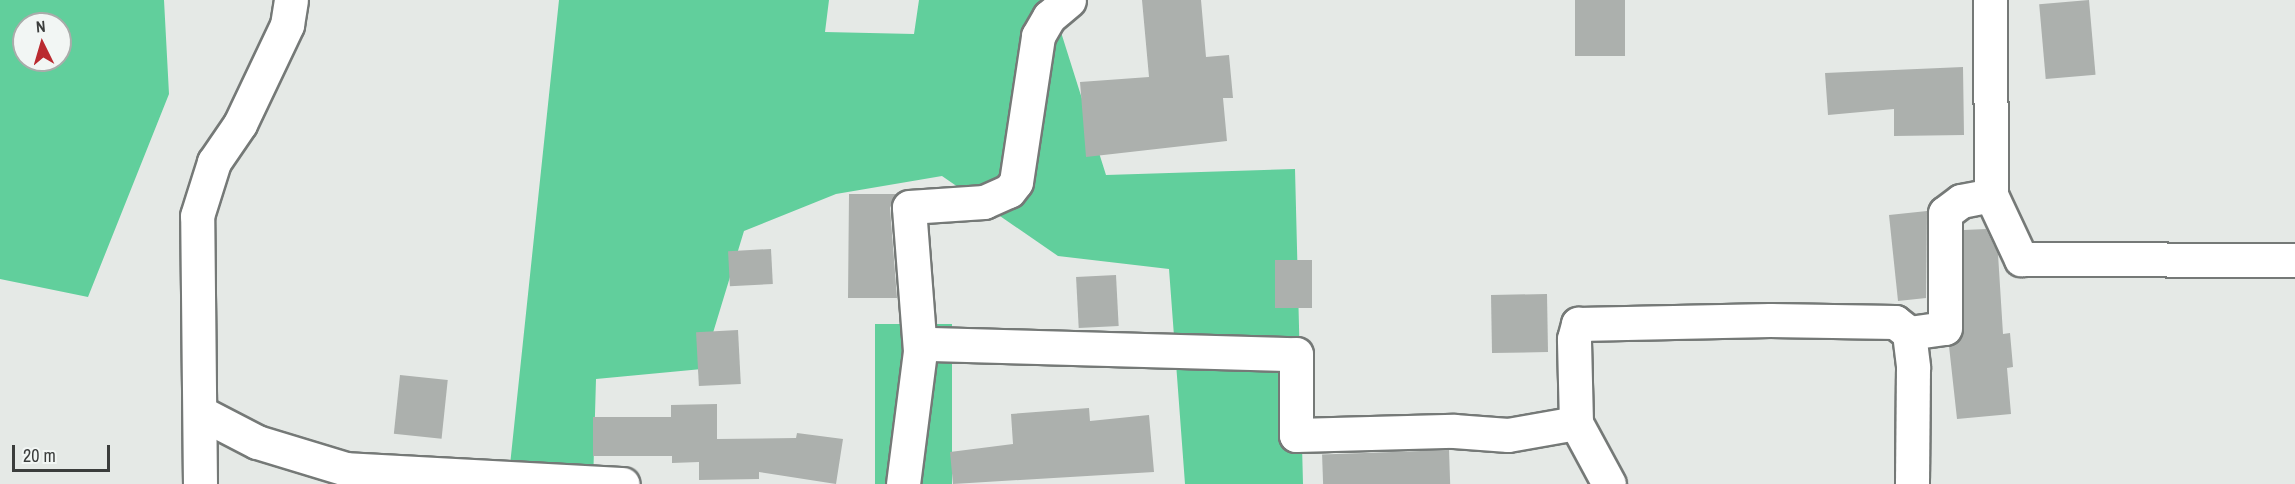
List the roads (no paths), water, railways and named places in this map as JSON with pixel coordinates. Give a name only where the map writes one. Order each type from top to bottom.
[{"type":"street","points":[[200,484],[197,216],[214,162],[240,124],[287,25],[291,0]]},
{"type":"street","points":[[903,484],[920,351],[909,207],[984,202],[1009,191],[1017,182],[1038,36],[1049,17],[1069,0]]},
{"type":"street","points":[[1990,0],[1990,195],[2021,259],[2295,260]]},
{"type":"street","points":[[1909,333],[1945,328],[1945,213],[1961,201],[1990,195]]},
{"type":"street","points":[[1609,484],[1576,423],[1574,339],[1578,324],[1589,321],[1895,322],[1909,333],[1914,368],[1912,484]]},
{"type":"street","points":[[920,351],[938,343],[1296,354],[1296,435],[1454,431],[1508,435],[1576,423]]},
{"type":"street","points":[[201,413],[297,457],[382,478],[611,484]]}]
